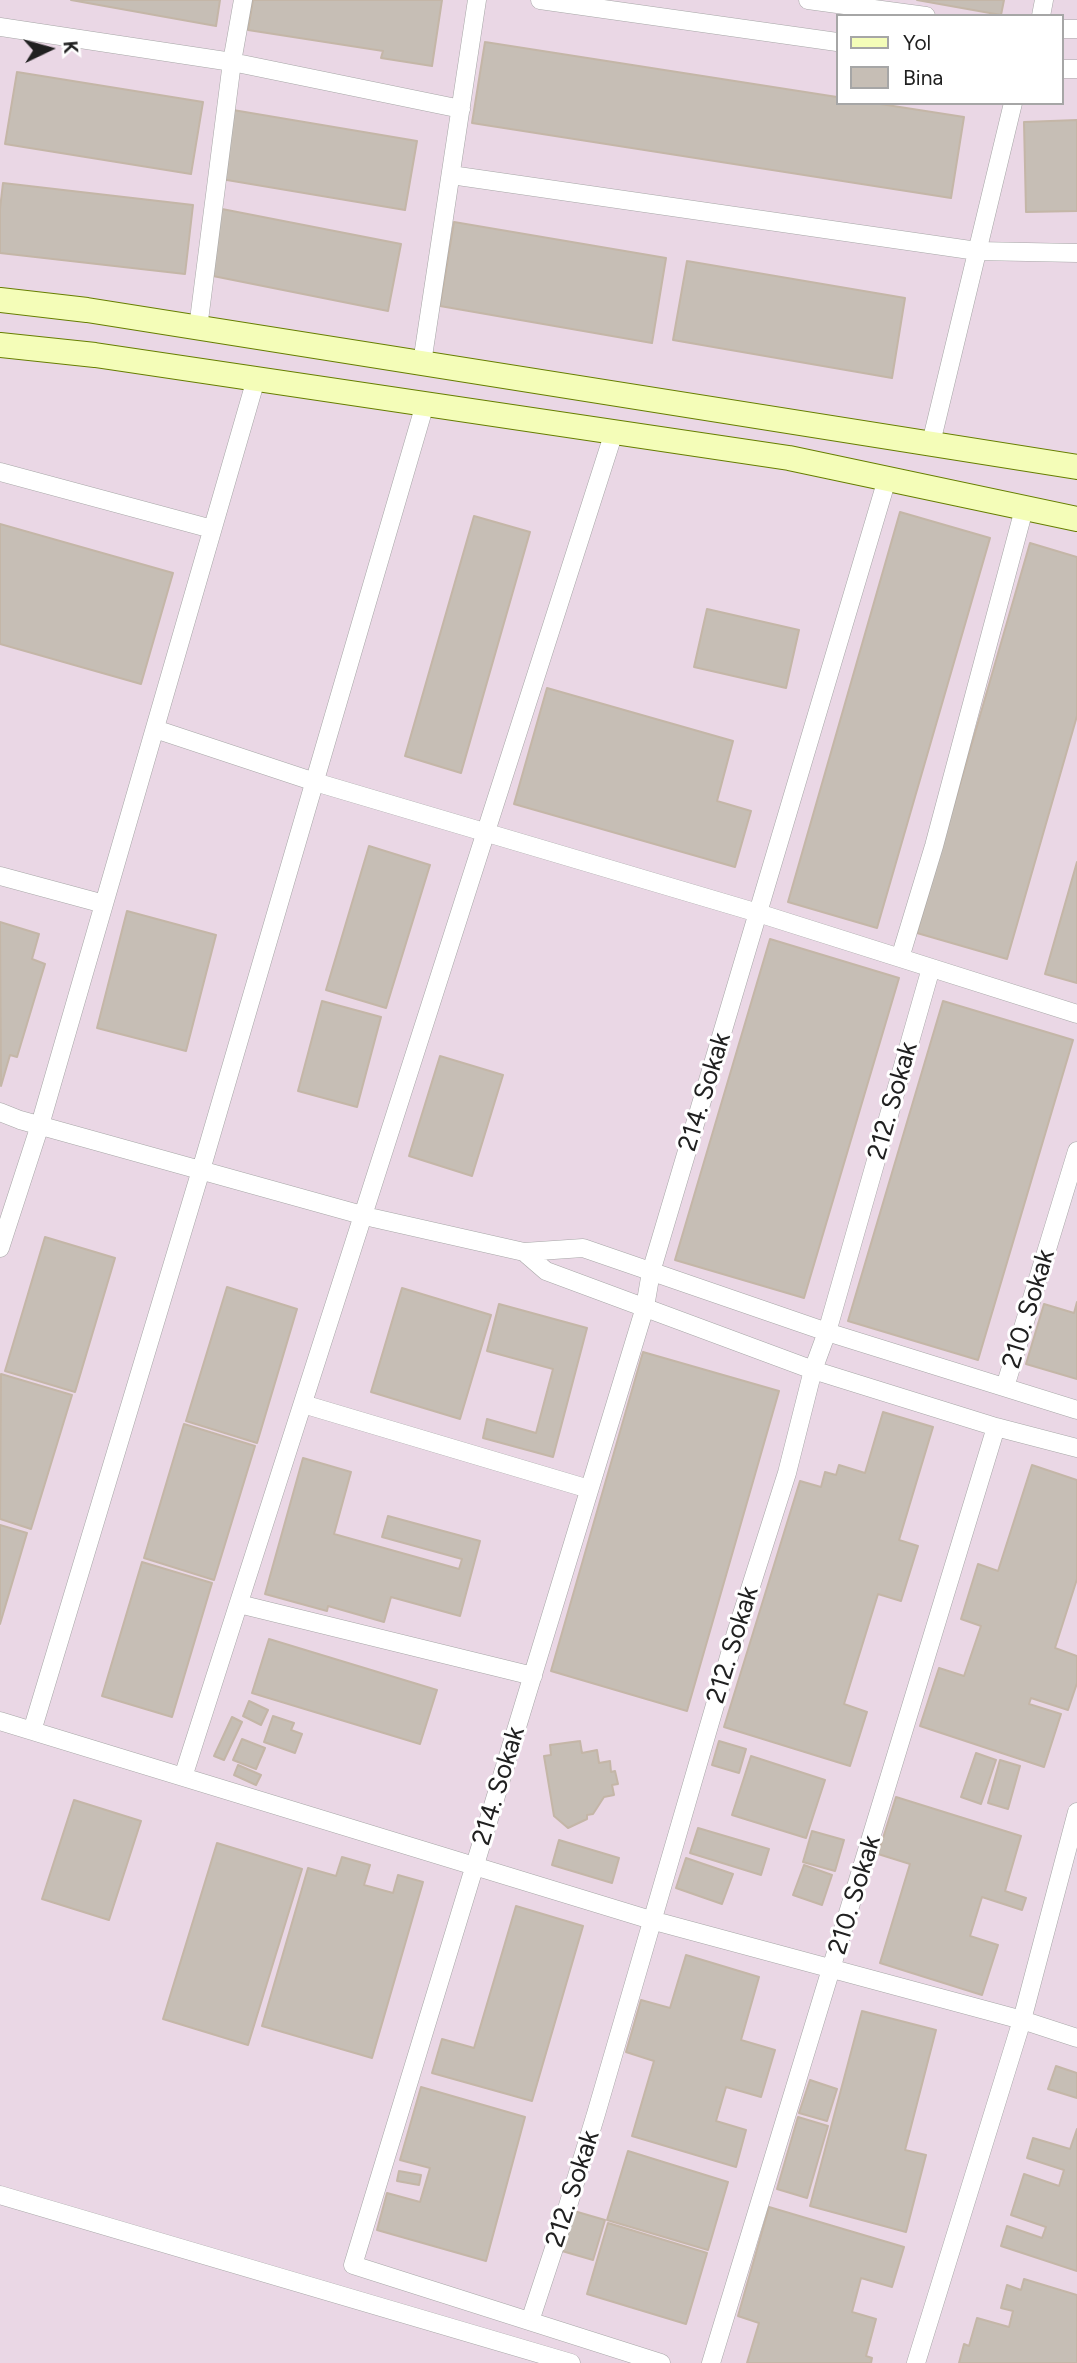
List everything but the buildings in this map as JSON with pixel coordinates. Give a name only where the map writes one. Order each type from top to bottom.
[{"type":"main road","points":[[0,300],[87,310],[1077,467]]},
{"type":"main road","points":[[0,345],[95,355],[789,458],[1077,519]]},
{"type":"street","points":[[198,328],[232,62],[243,0]]},
{"type":"street","points":[[422,363],[477,0]]},
{"type":"street","points":[[540,0],[836,41]]},
{"type":"street","points":[[808,0],[911,14]]},
{"type":"street","points":[[0,27],[232,62],[461,109]]},
{"type":"street","points":[[931,443],[1013,105]]},
{"type":"street","points":[[451,175],[977,251],[1077,253]]},
{"type":"street","points":[[0,1248],[40,1125],[256,379]]},
{"type":"street","points":[[32,1731],[201,1170],[425,404]]},
{"type":"street","points":[[183,1777],[614,432]]},
{"type":"street","points":[[0,472],[212,529]]},
{"type":"street","name":"214. Sokak","points":[[530,2320],[353,2265],[645,1307],[651,1272],[887,479]]},
{"type":"street","points":[[900,958],[934,846],[1024,509]]},
{"type":"street","points":[[155,729],[315,782],[758,913],[1077,1014]]},
{"type":"street","points":[[0,876],[104,904]]},
{"type":"street","name":"212. Sokak","points":[[530,2320],[578,2173],[736,1633],[787,1473],[813,1370],[827,1332],[931,968]]},
{"type":"street","points":[[0,1112],[363,1215],[524,1252],[583,1248],[827,1332],[1077,1410]]},
{"type":"street","name":"210. Sokak","points":[[1006,1387],[1077,1151]]},
{"type":"street","points":[[524,1252],[546,1271],[813,1370],[996,1427],[1077,1448]]},
{"type":"street","points":[[303,1404],[589,1489]]},
{"type":"street","name":"210. Sokak","points":[[711,2363],[996,1427]]},
{"type":"street","points":[[239,1604],[533,1676]]},
{"type":"street","points":[[0,1721],[652,1920],[1022,2020],[1077,2038]]},
{"type":"street","points":[[916,2363],[1022,2020],[1077,1812]]},
{"type":"street","points":[[0,2195],[571,2363]]},
{"type":"street","points":[[530,2320],[661,2363]]},
{"type":"shaded area","points":[[0,0],[1077,0],[1077,2363],[0,2363]]}]
